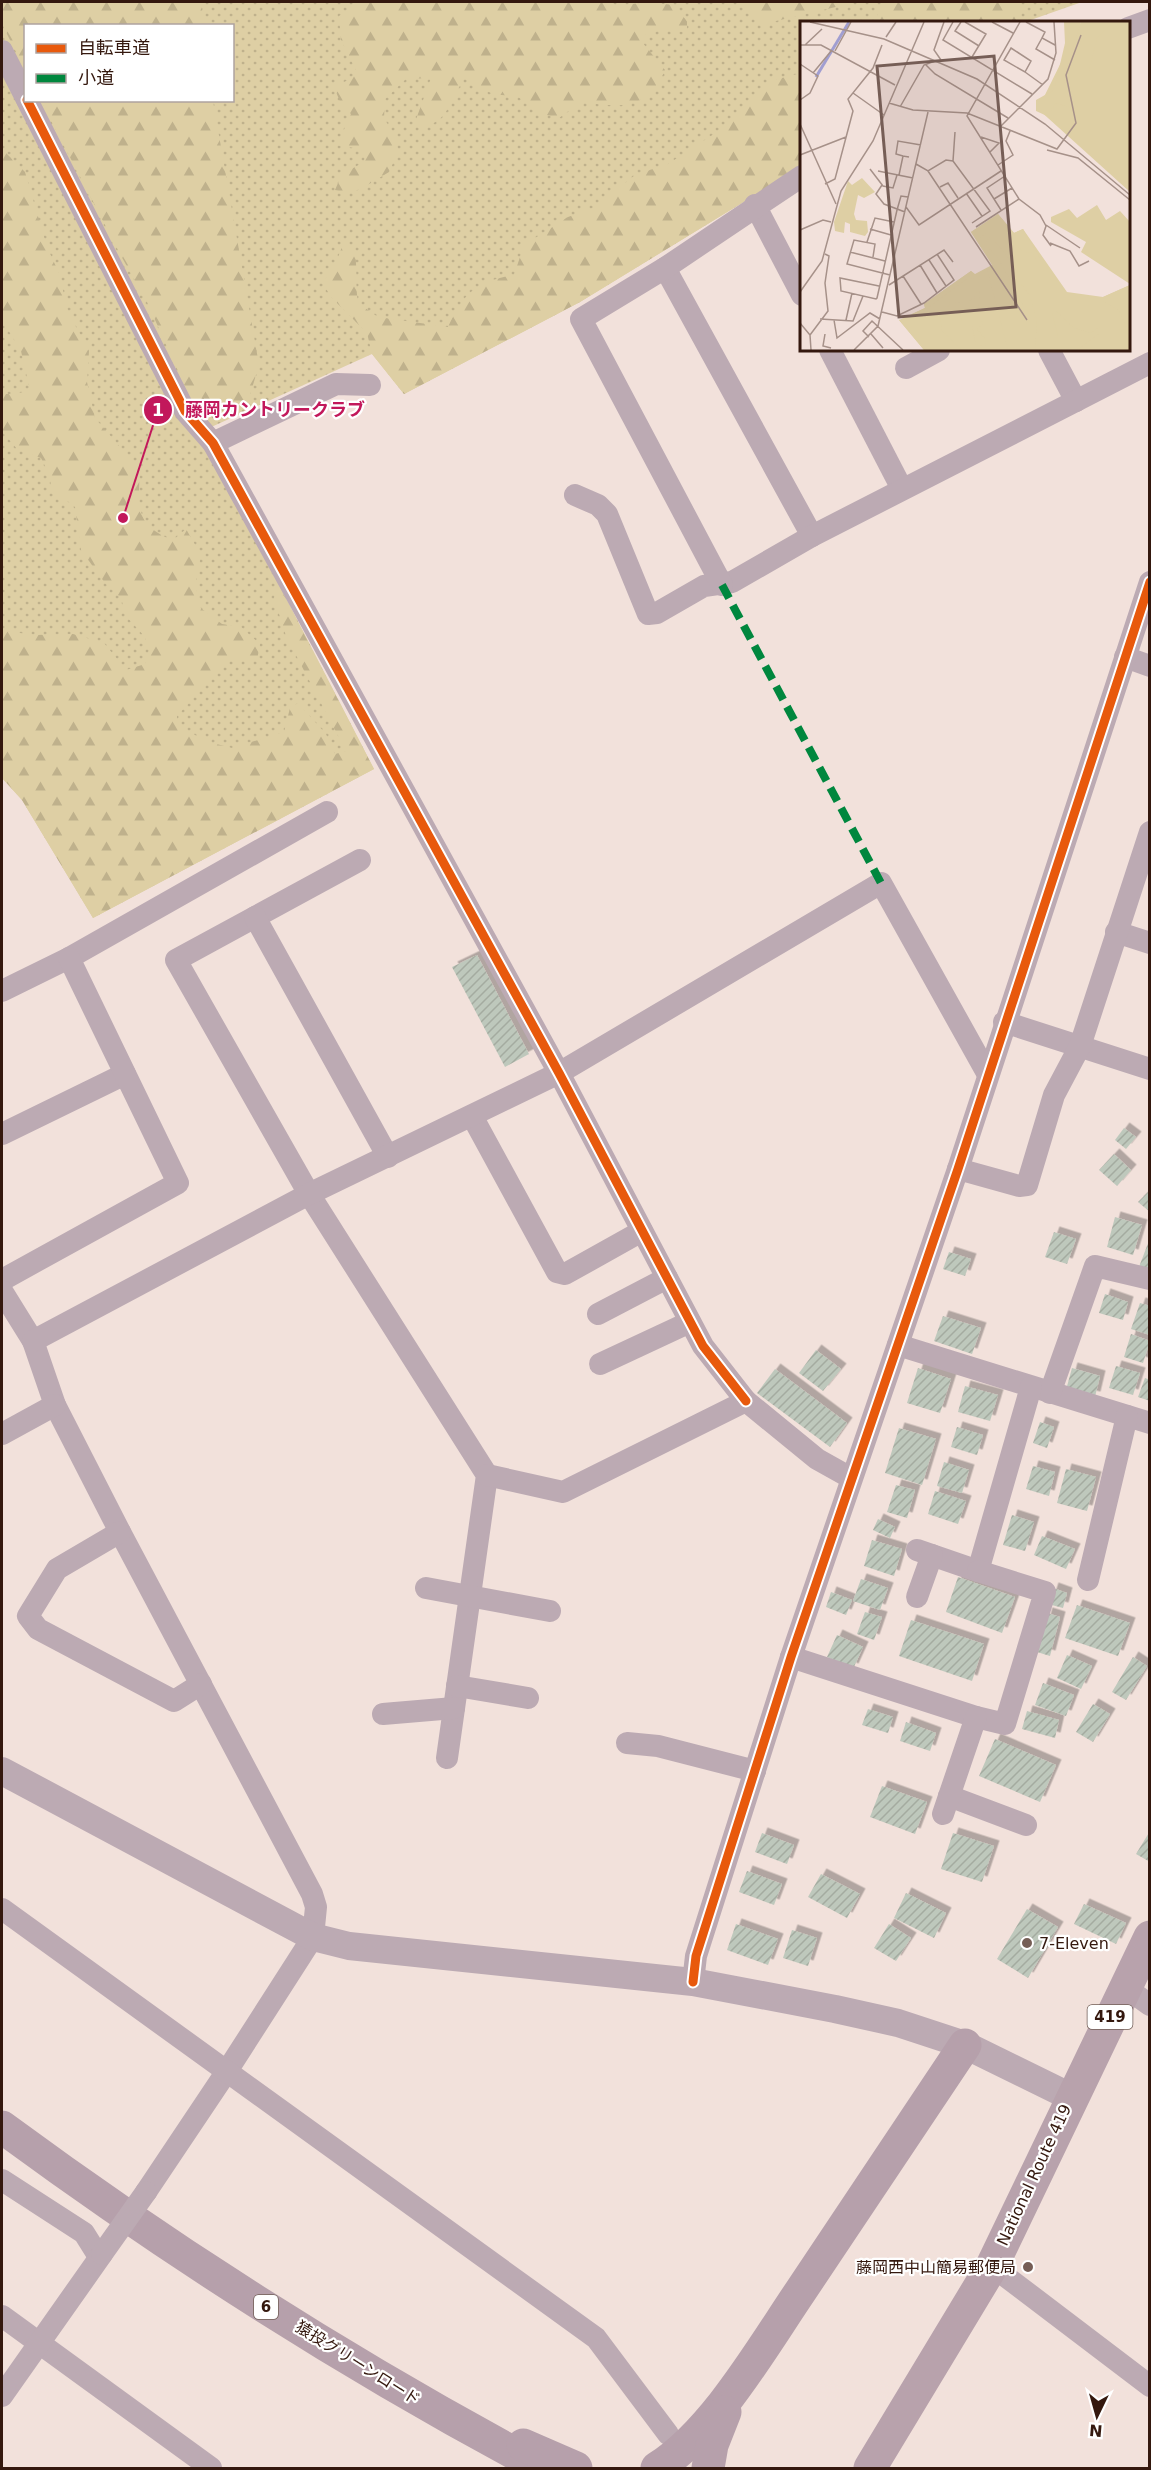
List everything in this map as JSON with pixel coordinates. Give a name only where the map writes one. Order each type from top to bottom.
[{"type":"highway","name":"National Route 419","points":[[870,2469],[992,2266],[1071,2097],[1137,1996],[1149,1937]]},
{"type":"main road","points":[[657,2469],[690,2442],[737,2385],[965,2045]]},
{"type":"main road","name":"猿投グリーンロード","points":[[2,2127],[102,2199],[339,2353],[434,2410],[542,2469]]},
{"type":"main road","points":[[268,2308],[308,2341],[507,2469]]},
{"type":"main road","points":[[339,2353],[533,2450],[576,2469]]},
{"type":"main road","points":[[708,2469],[719,2424],[737,2385]]},
{"type":"street","points":[[1130,27],[1149,20]]},
{"type":"street","points":[[2,51],[24,95]]},
{"type":"street","points":[[28,102],[185,411],[213,444],[559,1073],[703,1346],[746,1401],[817,1459],[851,1478]]},
{"type":"street","points":[[722,585],[581,319],[665,268],[800,177]]},
{"type":"street","points":[[755,206],[800,293]]},
{"type":"street","points":[[665,268],[812,536]]},
{"type":"street","points":[[831,351],[902,489]]},
{"type":"street","points":[[906,368],[937,351]]},
{"type":"street","points":[[1050,351],[1076,400]]},
{"type":"street","points":[[575,495],[598,505],[607,514],[648,614],[657,613],[704,586],[732,582],[812,536],[1149,363]]},
{"type":"street","points":[[213,444],[336,384],[370,385]]},
{"type":"street","points":[[693,1982],[696,1956],[791,1657],[958,1169],[987,1073],[1149,582]]},
{"type":"street","points":[[1125,657],[1149,666]]},
{"type":"street","points":[[2,991],[69,958],[327,812]]},
{"type":"street","points":[[958,1169],[1019,1186],[1027,1185],[1054,1095],[1080,1046],[1149,832]]},
{"type":"street","points":[[360,860],[176,960],[309,1194],[487,1475],[447,1758]]},
{"type":"street","points":[[33,1341],[309,1194],[559,1073],[881,883],[987,1073]]},
{"type":"street","points":[[255,917],[388,1157]]},
{"type":"street","points":[[1116,932],[1149,943]]},
{"type":"street","points":[[2,1280],[178,1183],[69,958]]},
{"type":"street","points":[[1004,1022],[1149,1069]]},
{"type":"street","points":[[2,1134],[125,1074]]},
{"type":"street","points":[[472,1116],[557,1272],[565,1274],[642,1231]]},
{"type":"street","points":[[978,1571],[1040,1390],[1095,1266],[1149,1279]]},
{"type":"street","points":[[598,1314],[667,1278]]},
{"type":"street","points":[[2,1291],[33,1341],[55,1405],[312,1894],[316,1907],[313,1937],[227,2071],[146,2192],[2,2396]]},
{"type":"street","points":[[600,1364],[690,1322]]},
{"type":"street","points":[[898,1345],[1149,1424]]},
{"type":"street","points":[[487,1475],[563,1492],[746,1401]]},
{"type":"street","points":[[2,1434],[55,1405]]},
{"type":"street","points":[[1088,1580],[1127,1416]]},
{"type":"street","points":[[120,1532],[57,1569],[28,1616],[38,1629],[174,1701],[201,1684]]},
{"type":"street","points":[[791,1657],[976,1717],[1005,1724],[1045,1592],[924,1553],[917,1598]]},
{"type":"street","points":[[426,1588],[550,1611]]},
{"type":"street","points":[[457,1686],[528,1698]]},
{"type":"street","points":[[383,1714],[454,1708]]},
{"type":"street","points":[[976,1717],[946,1805],[1026,1826]]},
{"type":"street","points":[[627,1743],[658,1746],[755,1771]]},
{"type":"street","points":[[3,1774],[313,1937],[349,1946],[693,1982],[888,2021],[965,2045],[1071,2097]]},
{"type":"street","points":[[2,1909],[597,2338],[668,2434]]},
{"type":"street","points":[[2,2180],[84,2233],[101,2255]]},
{"type":"street","points":[[992,2266],[1149,2386]]},
{"type":"street","points":[[2,2316],[211,2469]]},
{"type":"green space","points":[[2,2],[1082,2],[1028,21],[800,21],[800,168],[580,302],[404,394],[372,354],[198,433],[211,452],[374,769],[93,918],[22,800],[2,778]]},
{"type":"green space","points":[[2,2],[201,2],[204,24],[24,24],[24,68],[2,24]]},
{"type":"green space","points":[[359,2],[608,2],[618,6],[647,2],[673,5],[687,21],[687,32],[661,30],[645,35],[642,42],[665,70],[658,84],[641,100],[620,105],[581,102],[559,118],[538,113],[516,95],[489,92],[465,77],[440,119],[425,126],[414,125],[431,78],[406,79],[385,99],[384,118],[396,138],[398,152],[389,172],[361,189],[346,193],[335,190],[342,174],[364,162],[366,150],[337,145],[351,114],[341,104],[334,87],[352,78],[356,70],[341,40],[339,16]]},
{"type":"green space","points":[[743,2],[857,2],[759,25]]},
{"type":"green space","points":[[882,2],[1021,2],[1020,21],[875,21]]},
{"type":"green space","points":[[800,73],[800,168],[580,302],[404,394],[372,354],[367,333],[331,297],[322,282],[333,270],[342,247],[354,247],[358,303],[378,317],[448,327],[460,305],[473,290],[490,281],[514,275],[524,245],[568,217],[604,204],[615,191],[635,175],[668,164],[720,130],[774,80]]},
{"type":"green space","points":[[42,102],[213,102],[259,365],[249,398],[203,420],[194,407],[147,302]]},
{"type":"green space","points":[[2,149],[25,172],[47,247],[59,273],[68,312],[89,351],[87,382],[95,418],[140,470],[139,494],[145,521],[152,528],[173,540],[186,529],[201,555],[196,580],[198,606],[222,624],[241,627],[260,644],[257,660],[228,660],[177,716],[177,724],[205,741],[232,748],[284,732],[290,708],[298,703],[326,734],[335,754],[346,751],[286,636],[274,598],[278,584],[374,769],[93,918],[22,800],[2,778],[2,633],[4,631],[36,635],[73,634],[104,643],[126,670],[145,664],[149,650],[145,637],[126,616],[121,598],[105,583],[81,550],[75,507],[51,488],[50,476],[41,458],[17,449],[2,431],[2,394],[16,394],[30,390],[21,351],[2,320]]},
{"type":"building","points":[[477,955],[529,1054],[505,1067],[452,967]]},
{"type":"building","points":[[1124,1128],[1136,1137],[1126,1149],[1115,1140]]},
{"type":"building","points":[[1114,1154],[1131,1170],[1117,1186],[1099,1170]]},
{"type":"building","points":[[1150,1190],[1150,1212],[1138,1202]]},
{"type":"building","points":[[1115,1217],[1142,1225],[1133,1255],[1107,1247]]},
{"type":"building","points":[[1054,1232],[1076,1239],[1067,1264],[1045,1257]]},
{"type":"building","points":[[1150,1238],[1150,1271],[1139,1267]]},
{"type":"building","points":[[949,1252],[971,1259],[965,1276],[943,1269]]},
{"type":"building","points":[[1105,1294],[1128,1302],[1123,1320],[1099,1313]]},
{"type":"building","points":[[1140,1303],[1150,1306],[1150,1335],[1131,1329]]},
{"type":"building","points":[[943,1316],[981,1328],[972,1354],[934,1341]]},
{"type":"building","points":[[1131,1334],[1150,1341],[1143,1363],[1124,1357]]},
{"type":"building","points":[[816,1350],[841,1369],[823,1391],[799,1373]]},
{"type":"building","points":[[1116,1366],[1140,1373],[1133,1395],[1109,1388]]},
{"type":"building","points":[[918,1368],[951,1379],[940,1413],[907,1403]]},
{"type":"building","points":[[1072,1368],[1100,1376],[1095,1397],[1066,1390]]},
{"type":"building","points":[[775,1369],[847,1423],[830,1447],[757,1393]]},
{"type":"building","points":[[1145,1378],[1150,1380],[1150,1401],[1138,1397]]},
{"type":"building","points":[[965,1386],[998,1395],[990,1421],[958,1412]]},
{"type":"building","points":[[1040,1422],[1054,1427],[1047,1448],[1033,1443]]},
{"type":"building","points":[[957,1427],[983,1435],[977,1455],[951,1447]]},
{"type":"building","points":[[899,1428],[936,1439],[922,1485],[885,1473]]},
{"type":"building","points":[[944,1462],[969,1470],[962,1493],[937,1486]]},
{"type":"building","points":[[1033,1466],[1055,1472],[1049,1496],[1026,1489]]},
{"type":"building","points":[[1066,1469],[1096,1477],[1087,1511],[1057,1503]]},
{"type":"building","points":[[896,1485],[915,1490],[907,1518],[887,1512]]},
{"type":"building","points":[[935,1491],[966,1501],[958,1524],[928,1514]]},
{"type":"building","points":[[1012,1515],[1034,1522],[1025,1551],[1003,1545]]},
{"type":"building","points":[[878,1519],[895,1527],[890,1538],[873,1530]]},
{"type":"building","points":[[1042,1536],[1075,1549],[1066,1569],[1034,1555]]},
{"type":"building","points":[[872,1540],[902,1549],[894,1576],[864,1566]]},
{"type":"building","points":[[958,1577],[1015,1597],[1002,1633],[946,1612]]},
{"type":"building","points":[[861,1579],[888,1588],[880,1610],[853,1601]]},
{"type":"building","points":[[1053,1588],[1067,1593],[1063,1608],[1048,1604]]},
{"type":"building","points":[[831,1592],[852,1600],[846,1615],[826,1607]]},
{"type":"building","points":[[1077,1605],[1130,1623],[1118,1656],[1065,1638]]},
{"type":"building","points":[[865,1612],[882,1617],[874,1640],[857,1634]]},
{"type":"building","points":[[1047,1613],[1060,1617],[1050,1656],[1037,1652]]},
{"type":"building","points":[[911,1620],[984,1644],[972,1681],[899,1656]]},
{"type":"building","points":[[837,1635],[863,1647],[853,1669],[827,1657]]},
{"type":"building","points":[[1067,1655],[1092,1666],[1081,1689],[1057,1678]]},
{"type":"building","points":[[1133,1657],[1147,1666],[1126,1700],[1112,1692]]},
{"type":"building","points":[[1043,1683],[1074,1695],[1066,1716],[1035,1705]]},
{"type":"building","points":[[1093,1704],[1110,1714],[1093,1742],[1076,1732]]},
{"type":"building","points":[[868,1709],[893,1717],[888,1733],[862,1725]]},
{"type":"building","points":[[1027,1711],[1059,1720],[1055,1738],[1022,1729]]},
{"type":"building","points":[[906,1722],[936,1733],[930,1751],[900,1741]]},
{"type":"building","points":[[995,1739],[1056,1765],[1040,1802],[979,1776]]},
{"type":"building","points":[[882,1786],[927,1802],[915,1834],[870,1817]]},
{"type":"building","points":[[1150,1831],[1150,1862],[1136,1854]]},
{"type":"building","points":[[762,1833],[794,1845],[787,1864],[755,1852]]},
{"type":"building","points":[[953,1833],[994,1846],[982,1882],[941,1869]]},
{"type":"building","points":[[747,1871],[782,1884],[774,1905],[739,1892]]},
{"type":"building","points":[[821,1874],[860,1894],[847,1918],[808,1897]]},
{"type":"building","points":[[906,1893],[946,1913],[934,1938],[894,1918]]},
{"type":"building","points":[[1084,1904],[1126,1923],[1116,1944],[1074,1924]]},
{"type":"building","name":"7-Eleven","points":[[1027,1909],[1058,1927],[1028,1978],[997,1959]]},
{"type":"building","points":[[736,1924],[778,1939],[768,1965],[727,1950]]},
{"type":"building","points":[[889,1924],[911,1938],[896,1961],[874,1948]]},
{"type":"building","points":[[792,1930],[817,1938],[808,1966],[783,1958]]},
{"type":"marked path","points":[[722,585],[881,883]]},
{"type":"cycle path","points":[[28,102],[185,411],[213,443],[559,1073],[703,1346],[746,1401]]},
{"type":"cycle path","points":[[693,1982],[696,1956],[791,1657],[958,1169],[1150,582]]},
{"type":"place","name":"藤岡カントリークラブ","points":[[123,518]]},
{"type":"place","name":"7-Eleven","points":[[1027,1943]]},
{"type":"place","name":"藤岡西中山簡易郵便局","points":[[1028,2267]]}]
